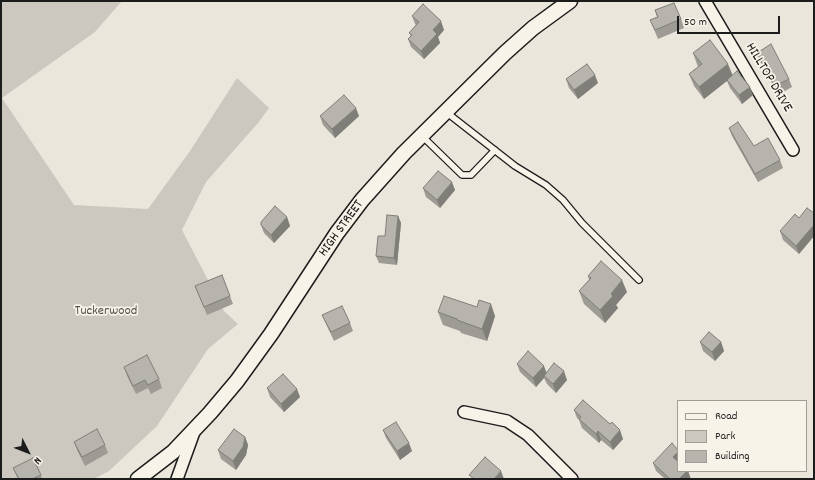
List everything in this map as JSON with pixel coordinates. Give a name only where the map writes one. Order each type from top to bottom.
[{"type":"street","name":"HIGH STREET","points":[[138,479],[165,459],[224,398],[249,366],[349,216],[380,179],[445,111],[514,45],[533,28],[570,1]]},
{"type":"street","name":"HILLTOP DRIVE","points":[[705,1],[793,150]]},
{"type":"street","points":[[464,412],[507,421],[528,435],[572,479]]},
{"type":"street","points":[[177,479],[196,428]]},
{"type":"lane","points":[[445,111],[495,150],[546,185],[563,200],[582,223],[639,280]]},
{"type":"lane","points":[[421,135],[462,175],[471,175],[495,150]]},
{"type":"green space","name":"Tuckerwood","points":[[1,1],[122,1],[95,32],[2,98],[74,205],[148,209],[190,151],[237,78],[269,108],[258,123],[206,182],[182,230],[224,311],[238,324],[208,349],[157,426],[109,471],[94,479],[1,479]]},
{"type":"building","points":[[674,3],[681,19],[655,30],[650,20],[658,17],[655,10]]},
{"type":"building","points":[[423,4],[441,21],[433,30],[437,34],[421,51],[408,39],[412,35],[409,33],[419,22],[412,16]]},
{"type":"building","points":[[710,40],[728,64],[699,87],[689,74],[702,64],[693,53]]},
{"type":"building","points":[[771,44],[789,79],[775,86],[757,53]]},
{"type":"building","points":[[587,64],[595,75],[574,90],[566,79]]},
{"type":"building","points":[[737,71],[750,87],[739,95],[727,80]]},
{"type":"building","points":[[344,95],[356,108],[332,129],[320,116]]},
{"type":"building","points":[[738,122],[754,146],[768,138],[780,160],[755,174],[729,128]]},
{"type":"building","points":[[438,171],[452,182],[437,200],[423,188]]},
{"type":"building","points":[[275,206],[287,217],[271,235],[261,225],[261,222]]},
{"type":"building","points":[[807,208],[814,213],[814,225],[796,246],[780,231],[795,214],[799,218]]},
{"type":"building","points":[[387,215],[398,216],[394,258],[376,256],[378,236],[385,236]]},
{"type":"building","points":[[601,261],[622,280],[611,294],[613,296],[600,310],[579,291],[591,278],[588,276]]},
{"type":"building","points":[[222,275],[230,296],[204,307],[195,286]]},
{"type":"building","points":[[444,296],[477,307],[479,300],[491,304],[482,329],[438,312]]},
{"type":"building","points":[[342,306],[350,323],[331,332],[322,315]]},
{"type":"building","points":[[709,332],[721,342],[712,352],[700,342]]},
{"type":"building","points":[[528,351],[544,366],[533,378],[517,364]]},
{"type":"building","points":[[147,355],[159,379],[148,385],[145,380],[133,386],[124,367]]},
{"type":"building","points":[[554,363],[564,371],[553,384],[544,376]]},
{"type":"building","points":[[283,374],[297,389],[281,404],[267,388]]},
{"type":"building","points":[[583,400],[610,424],[612,422],[620,430],[610,442],[598,431],[596,434],[579,419],[581,417],[574,410]]},
{"type":"building","points":[[396,422],[409,443],[397,451],[383,430]]},
{"type":"building","points":[[97,429],[105,445],[82,457],[74,442]]},
{"type":"building","points":[[234,429],[245,437],[243,447],[233,461],[218,450]]},
{"type":"building","points":[[672,443],[677,449],[677,453],[673,457],[677,461],[677,472],[686,472],[679,479],[670,479],[653,463]]},
{"type":"building","points":[[485,457],[501,471],[494,479],[474,479],[469,475]]},
{"type":"building","points":[[33,458],[41,475],[32,479],[19,479],[13,468]]}]
